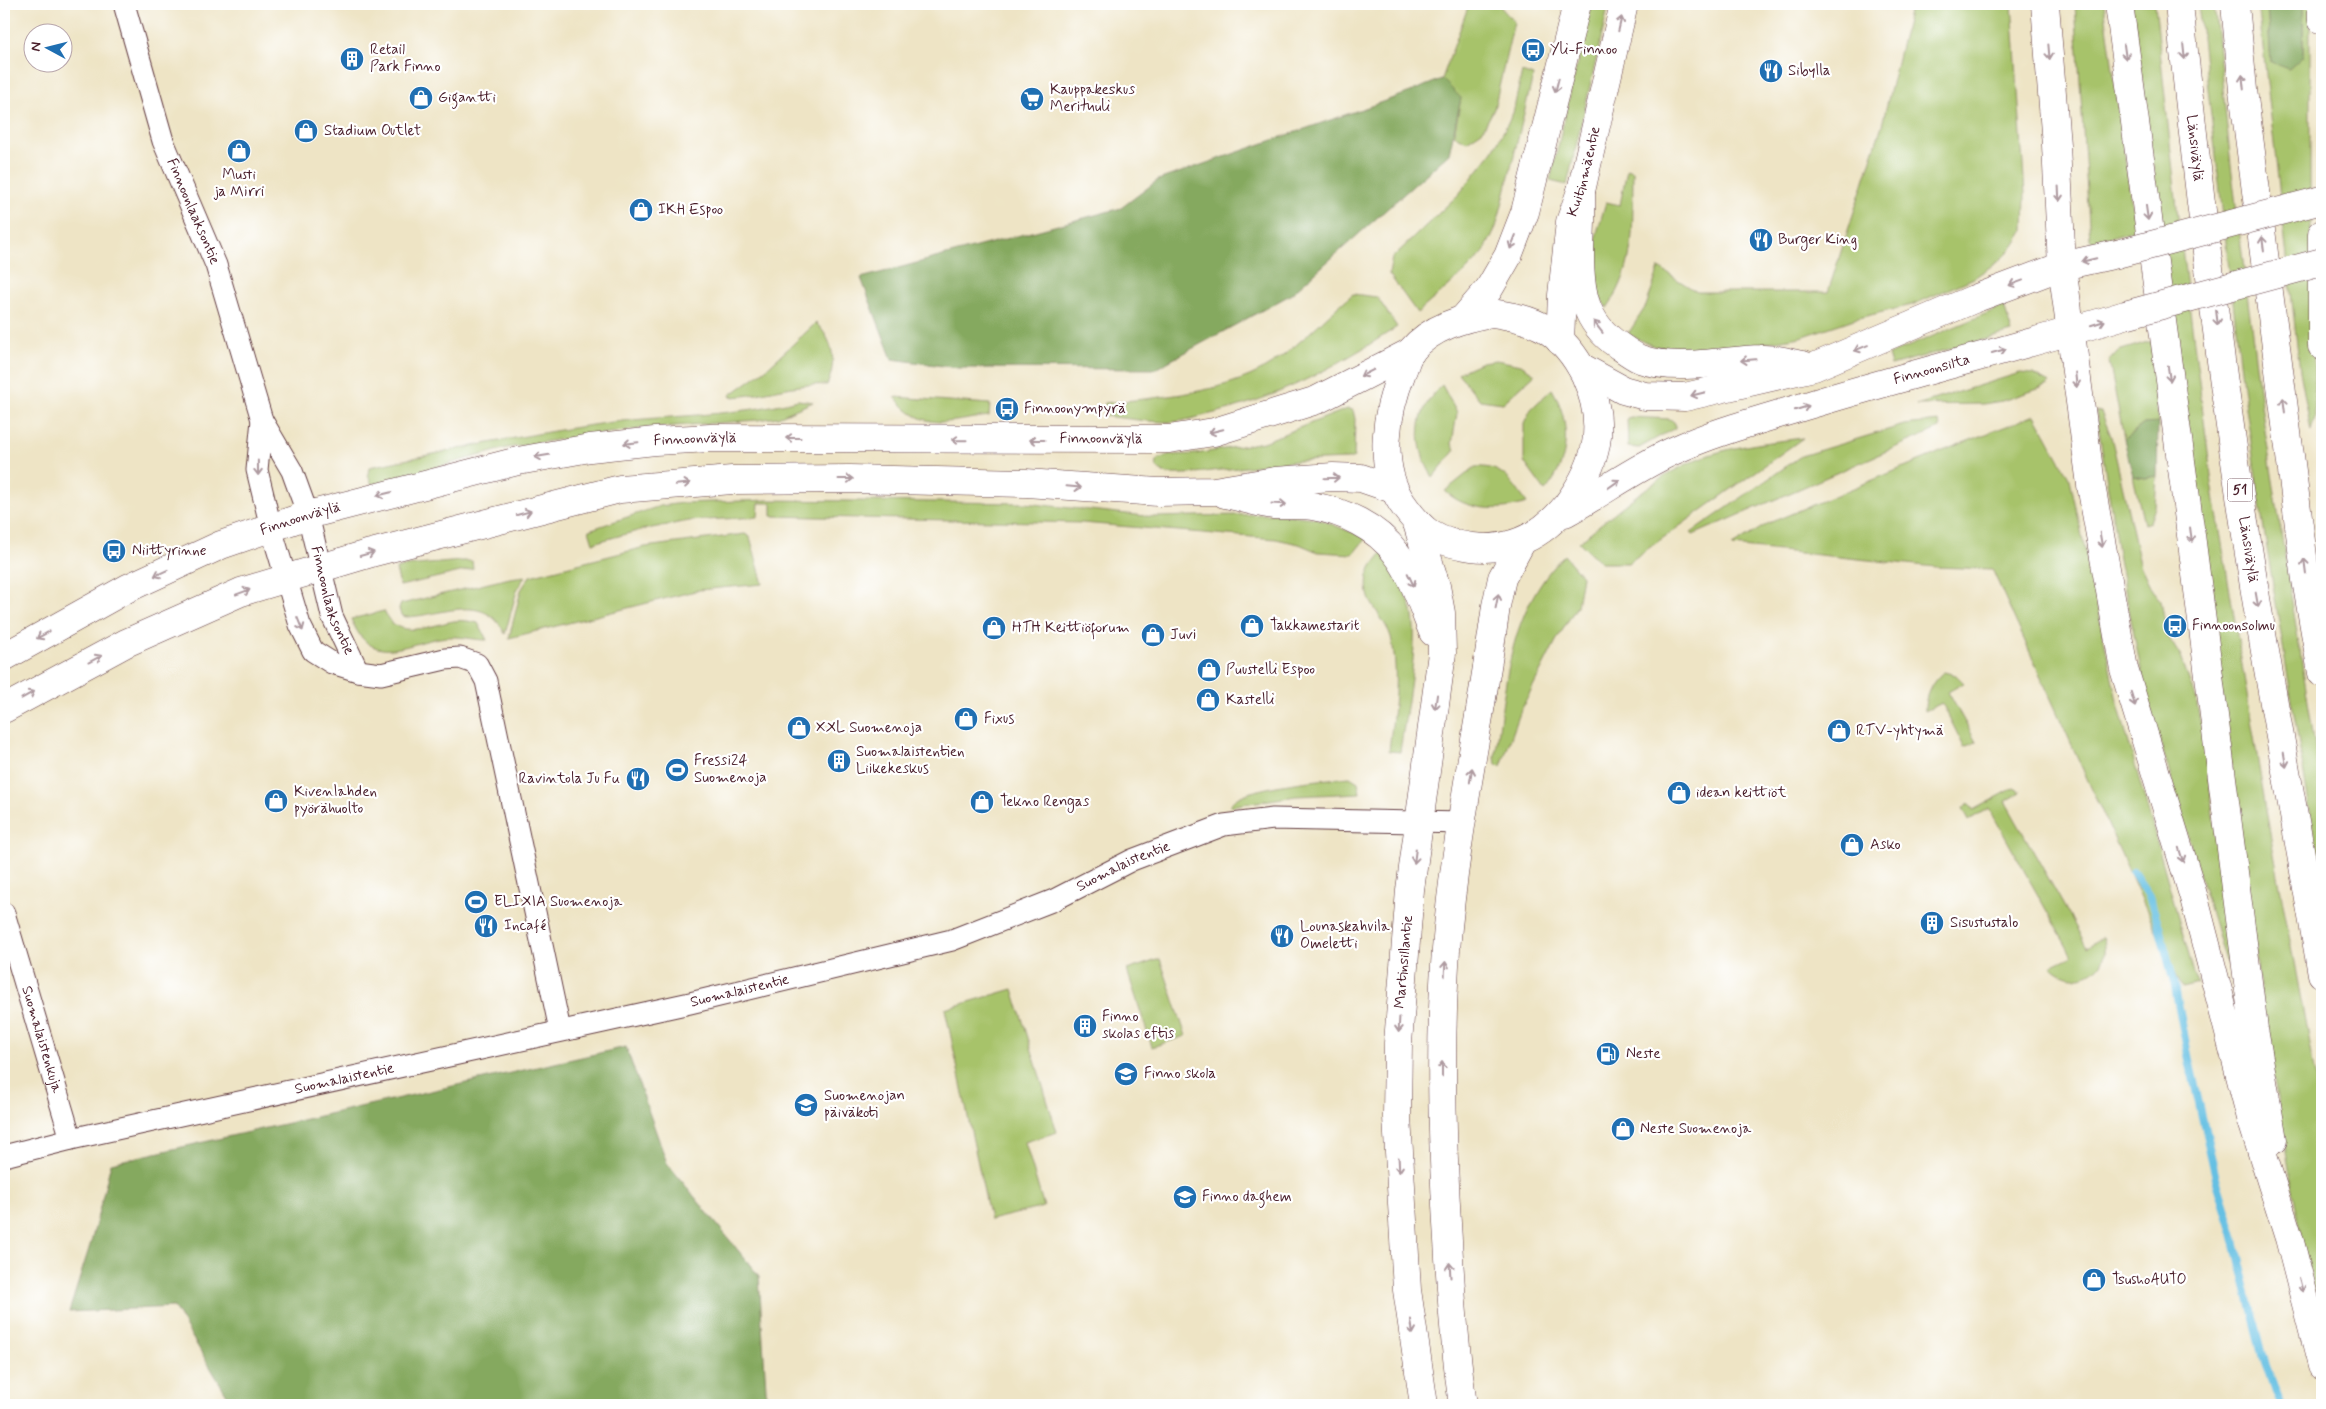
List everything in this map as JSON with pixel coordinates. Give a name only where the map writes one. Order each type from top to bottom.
[{"type":"main road","points":[[1464,318],[1489,289],[1508,256],[1525,212],[1576,4]]},
{"type":"main road","name":"Kuitinmäentie","points":[[1560,341],[1562,295],[1570,222],[1581,191],[1624,4]]},
{"type":"main road","points":[[2045,4],[2057,155],[2062,266],[2072,331],[2076,384],[2091,485],[2124,669],[2194,898],[2250,1118],[2289,1238],[2322,1366]]},
{"type":"main road","points":[[2119,4],[2191,535],[2254,1029],[2289,1238]]},
{"type":"main road","name":"Länsiväylä","points":[[2180,4],[2188,92],[2227,397],[2254,586],[2322,974]]},
{"type":"main road","points":[[2235,4],[2243,90],[2301,541],[2322,673]]},
{"type":"main road","points":[[2322,4],[2322,20]]},
{"type":"main road","points":[[1581,191],[1583,222],[1580,258],[1586,304],[1595,324],[1610,340],[1640,359],[1659,363],[1689,364],[1764,358],[1814,367]]},
{"type":"main road","points":[[1581,367],[1623,390],[1663,398],[1685,398],[1814,367],[1974,299],[2062,266],[2117,254],[2322,200]]},
{"type":"main road","points":[[2322,234],[2322,346]]},
{"type":"main road","name":"Finnoonsilta","points":[[1557,517],[1600,494],[1630,473],[1672,451],[1710,436],[1880,384],[2322,262]]},
{"type":"main road","points":[[1492,313],[1511,316],[1546,330],[1560,341],[1581,367],[1598,412],[1598,432],[1594,456],[1582,485],[1557,517],[1521,543],[1500,548],[1452,544],[1433,537],[1416,523],[1393,489],[1387,459],[1387,432],[1392,404],[1411,352],[1430,335],[1464,318],[1492,313]]},
{"type":"main road","name":"Finnoonväylä","points":[[4,657],[128,588],[221,545],[308,515],[518,461],[590,448],[655,441],[711,438],[1169,439],[1214,432],[1317,400],[1411,352]]},
{"type":"main road","points":[[4,709],[126,643],[241,592],[320,567],[620,489],[732,480],[850,479],[1026,483],[1158,492],[1214,491],[1275,481],[1361,478],[1393,489]]},
{"type":"main road","points":[[1214,491],[1273,505],[1312,506],[1338,512],[1358,521],[1376,533],[1396,553],[1412,581],[1442,653]]},
{"type":"main road","name":"Martinsillantie","points":[[1416,523],[1436,586],[1441,613],[1442,653],[1419,822],[1402,977],[1397,1117],[1407,1290],[1424,1405]]},
{"type":"main road","points":[[1463,1405],[1444,1184],[1441,1068],[1446,949],[1496,606],[1502,578],[1521,543]]},
{"type":"street","name":"Finnoonlaaksontie","points":[[124,4],[163,142],[216,265],[262,420],[292,471],[308,515],[332,616],[358,671]]},
{"type":"street","name":"Finnoonlaaksontie","points":[[262,420],[257,470],[285,578],[300,625],[313,651],[332,663],[358,671],[381,674],[445,659],[460,658],[477,664],[486,681],[560,1030]]},
{"type":"street","name":"Suomalaistentie","points":[[4,1156],[71,1139],[560,1030],[690,1003],[952,940],[1054,900],[1132,860],[1224,825],[1273,819],[1463,823]]},
{"type":"street","name":"Suomalaistenkuja","points":[[4,913],[71,1139]]},
{"type":"green space","points":[[1469,4],[1498,4],[1514,22],[1494,109],[1482,131],[1467,141],[1454,135],[1461,98],[1442,79]]},
{"type":"green space","points":[[1591,4],[1609,4],[1567,185],[1550,181]]},
{"type":"green space","points":[[1911,4],[2012,4],[2025,194],[2024,230],[2014,246],[2000,260],[1974,278],[1912,305],[1854,319],[1801,337],[1732,348],[1679,349],[1653,346],[1628,334],[1646,306],[1659,268],[1697,292],[1828,292],[1882,125]]},
{"type":"green space","points":[[2075,4],[2104,4],[2135,230],[2092,242],[2090,239]]},
{"type":"green space","points":[[2132,4],[2155,4],[2178,217],[2212,483],[2267,816],[2322,1114],[2322,1323],[2297,1213],[2265,1026]]},
{"type":"green space","points":[[2198,4],[2214,4],[2231,165],[2261,405],[2322,790],[2322,885],[2262,518],[2243,387]]},
{"type":"green space","points":[[2258,4],[2267,4],[2271,62],[2303,56],[2303,4],[2310,4],[2310,182],[2315,417],[2311,431],[2300,371]]},
{"type":"green space","points":[[2267,4],[2303,4],[2303,56],[2289,69],[2271,62]]},
{"type":"green space","points":[[1522,72],[1533,76],[1496,227],[1484,252],[1466,271],[1417,313],[1389,274],[1392,258],[1459,194],[1493,151],[1513,113]]},
{"type":"green space","points":[[1442,79],[1461,98],[1449,154],[1290,295],[1155,369],[958,368],[892,359],[861,278],[1121,208],[1158,180],[1405,94]]},
{"type":"green space","points":[[1627,169],[1633,171],[1633,225],[1629,259],[1617,292],[1607,308],[1594,290],[1592,250],[1606,202],[1620,205]]},
{"type":"green space","points":[[1353,294],[1377,297],[1397,327],[1352,355],[1305,380],[1232,409],[1183,421],[1144,421],[1103,416],[1105,403],[1163,397],[1203,390],[1258,372],[1295,346]]},
{"type":"green space","points":[[2004,306],[2012,332],[1891,365],[1888,355]]},
{"type":"green space","points":[[816,323],[827,337],[832,352],[832,368],[827,385],[803,385],[731,397],[730,395],[766,369]]},
{"type":"green space","points":[[2151,341],[2158,423],[2144,424],[2124,439],[2109,361],[2118,351]]},
{"type":"green space","points":[[1496,360],[1521,365],[1535,374],[1503,403],[1480,400],[1458,373],[1482,362]]},
{"type":"green space","points":[[2020,373],[2033,374],[2049,383],[2047,386],[2002,401],[1983,404],[1916,405]]},
{"type":"green space","points":[[1442,385],[1457,413],[1452,444],[1455,450],[1433,477],[1422,453],[1420,429],[1426,406]]},
{"type":"green space","points":[[1552,389],[1563,414],[1565,441],[1560,467],[1554,480],[1545,491],[1524,462],[1524,423],[1531,409]]},
{"type":"green space","points":[[895,397],[990,404],[989,416],[949,422],[926,420],[905,408]]},
{"type":"green space","points":[[798,400],[813,402],[778,417],[647,428],[507,448],[372,485],[368,474],[369,467],[552,431],[613,422],[752,409]]},
{"type":"green space","points":[[1347,409],[1353,410],[1355,419],[1354,457],[1349,459],[1297,461],[1187,474],[1168,474],[1160,470],[1155,462],[1160,458],[1171,455],[1196,454],[1263,442]]},
{"type":"green space","points":[[2096,411],[2101,412],[2111,436],[2141,567],[2152,590],[2161,601],[2167,635],[2181,657],[2197,703],[2205,750],[2229,940],[2230,962],[2225,961],[2145,690],[2119,559]]},
{"type":"green space","points":[[2035,415],[2070,479],[2117,701],[2197,984],[2182,988],[1992,569],[1936,567],[1732,546],[1769,523]]},
{"type":"green space","points":[[1627,418],[1670,419],[1675,423],[1675,428],[1639,448],[1628,447]]},
{"type":"green space","points":[[1939,421],[1940,428],[1693,535],[1691,533],[1801,456],[1904,425]]},
{"type":"green space","points":[[2158,423],[2157,476],[2145,478],[2133,476],[2124,439],[2144,424]]},
{"type":"green space","points":[[1803,438],[1628,563],[1601,563],[1579,542],[1641,492],[1691,462],[1732,449]]},
{"type":"green space","points":[[1475,467],[1485,467],[1500,472],[1512,482],[1527,503],[1506,508],[1484,508],[1463,503],[1445,491]]},
{"type":"green space","points":[[2133,476],[2145,478],[2157,476],[2155,507],[2150,522],[2144,524]]},
{"type":"green space","points":[[769,500],[1024,503],[1155,517],[1276,514],[1316,518],[1366,538],[1353,554],[1318,552],[1299,544],[1276,539],[1082,523],[772,516],[772,503],[759,503],[758,517],[689,521],[641,530],[593,543],[589,530],[660,506],[683,503]]},
{"type":"green space","points":[[745,534],[750,537],[763,584],[699,590],[509,638],[521,590],[530,576],[645,547]]},
{"type":"green space","points":[[1382,553],[1405,593],[1414,621],[1411,678],[1400,752],[1389,751],[1395,680],[1394,652],[1391,637],[1369,598],[1367,587],[1369,571]]},
{"type":"green space","points":[[1564,555],[1582,576],[1577,606],[1556,641],[1521,710],[1501,766],[1496,765],[1495,757],[1507,675],[1520,625],[1531,600],[1545,577]]},
{"type":"green space","points":[[472,561],[473,569],[400,586],[396,569],[406,566]]},
{"type":"green space","points":[[525,576],[517,590],[505,634],[496,621],[486,613],[474,609],[406,617],[401,615],[399,609],[401,604]]},
{"type":"green space","points":[[384,611],[389,620],[405,629],[424,628],[457,621],[478,623],[487,640],[448,637],[433,639],[406,647],[381,649],[370,645],[360,635],[351,619]]},
{"type":"green space","points":[[1944,672],[1956,675],[1964,683],[1948,692],[1976,742],[1964,747],[1942,703],[1925,711],[1930,689]]},
{"type":"green space","points":[[1350,777],[1358,782],[1360,793],[1296,796],[1230,806],[1235,799],[1264,789]]},
{"type":"green space","points":[[2014,788],[2021,792],[2005,801],[2087,947],[2103,937],[2105,949],[2103,959],[2098,968],[2090,974],[2081,977],[2071,977],[2051,966],[2072,956],[1989,808],[1969,820],[1963,808],[1969,803],[1973,810]]},
{"type":"green space","points":[[1160,959],[1186,1036],[1152,1047],[1127,970]]},
{"type":"green space","points":[[1013,989],[1057,1132],[1025,1142],[1044,1207],[990,1220],[945,1009]]},
{"type":"green space","points":[[626,1047],[667,1163],[759,1276],[767,1405],[233,1405],[174,1307],[69,1312],[92,1239],[111,1163]]},
{"type":"waterway","points":[[2133,872],[2149,896],[2158,923],[2174,982],[2189,1060],[2217,1182],[2233,1233],[2266,1367],[2281,1405]]},
{"type":"place","name":"Yli-Finnoo","points":[[1533,50]]},
{"type":"place","name":"Retail Park Finno","points":[[352,59]]},
{"type":"place","name":"Sibylla","points":[[1771,71]]},
{"type":"place","name":"Gigantti","points":[[421,98]]},
{"type":"place","name":"Kauppakeskus Merituuli","points":[[1032,99]]},
{"type":"place","name":"Stadium Outlet","points":[[306,131]]},
{"type":"place","name":"Musti ja Mirri","points":[[239,151]]},
{"type":"place","name":"IKH Espoo","points":[[641,210]]},
{"type":"place","name":"Burger King","points":[[1761,240]]},
{"type":"place","name":"Finnoonympyrä","points":[[1007,409]]},
{"type":"place","name":"Niittyrinne","points":[[114,551]]},
{"type":"place","name":"Takkamestarit","points":[[1252,626]]},
{"type":"place","name":"Finnoonsolmu","points":[[2175,626]]},
{"type":"place","name":"HTH Keittiöforum","points":[[994,628]]},
{"type":"place","name":"Juvi","points":[[1153,635]]},
{"type":"place","name":"Puustelli Espoo","points":[[1209,670]]},
{"type":"place","name":"Kastelli","points":[[1208,700]]},
{"type":"place","name":"Fixus","points":[[966,719]]},
{"type":"place","name":"XXL Suomenoja","points":[[799,728]]},
{"type":"place","name":"RTV-yhtymä","points":[[1839,731]]},
{"type":"place","name":"Suomalaistentien Liikekeskus","points":[[839,761]]},
{"type":"place","name":"Fressi24 Suomenoja","points":[[677,770]]},
{"type":"place","name":"Ravintola Ju Fu","points":[[638,779]]},
{"type":"place","name":"idean keittiöt","points":[[1679,793]]},
{"type":"place","name":"Kivenlahden pyörähuolto","points":[[276,801]]},
{"type":"place","name":"Tekno Rengas","points":[[982,802]]},
{"type":"place","name":"Asko","points":[[1852,845]]},
{"type":"place","name":"ELIXIA Suomenoja","points":[[476,902]]},
{"type":"place","name":"Sisustustalo","points":[[1932,923]]},
{"type":"place","name":"Incafé","points":[[486,926]]},
{"type":"place","name":"Lounaskahvila Omeletti","points":[[1282,936]]},
{"type":"place","name":"Finno skolas eftis","points":[[1085,1026]]},
{"type":"place","name":"Neste","points":[[1608,1054]]},
{"type":"place","name":"Finno skola","points":[[1126,1074]]},
{"type":"place","name":"Suomenojan päiväkoti","points":[[806,1105]]},
{"type":"place","name":"Neste Suomenoja","points":[[1623,1129]]},
{"type":"place","name":"Finno daghem","points":[[1185,1197]]},
{"type":"place","name":"TsushoAUTO","points":[[2094,1280]]}]
